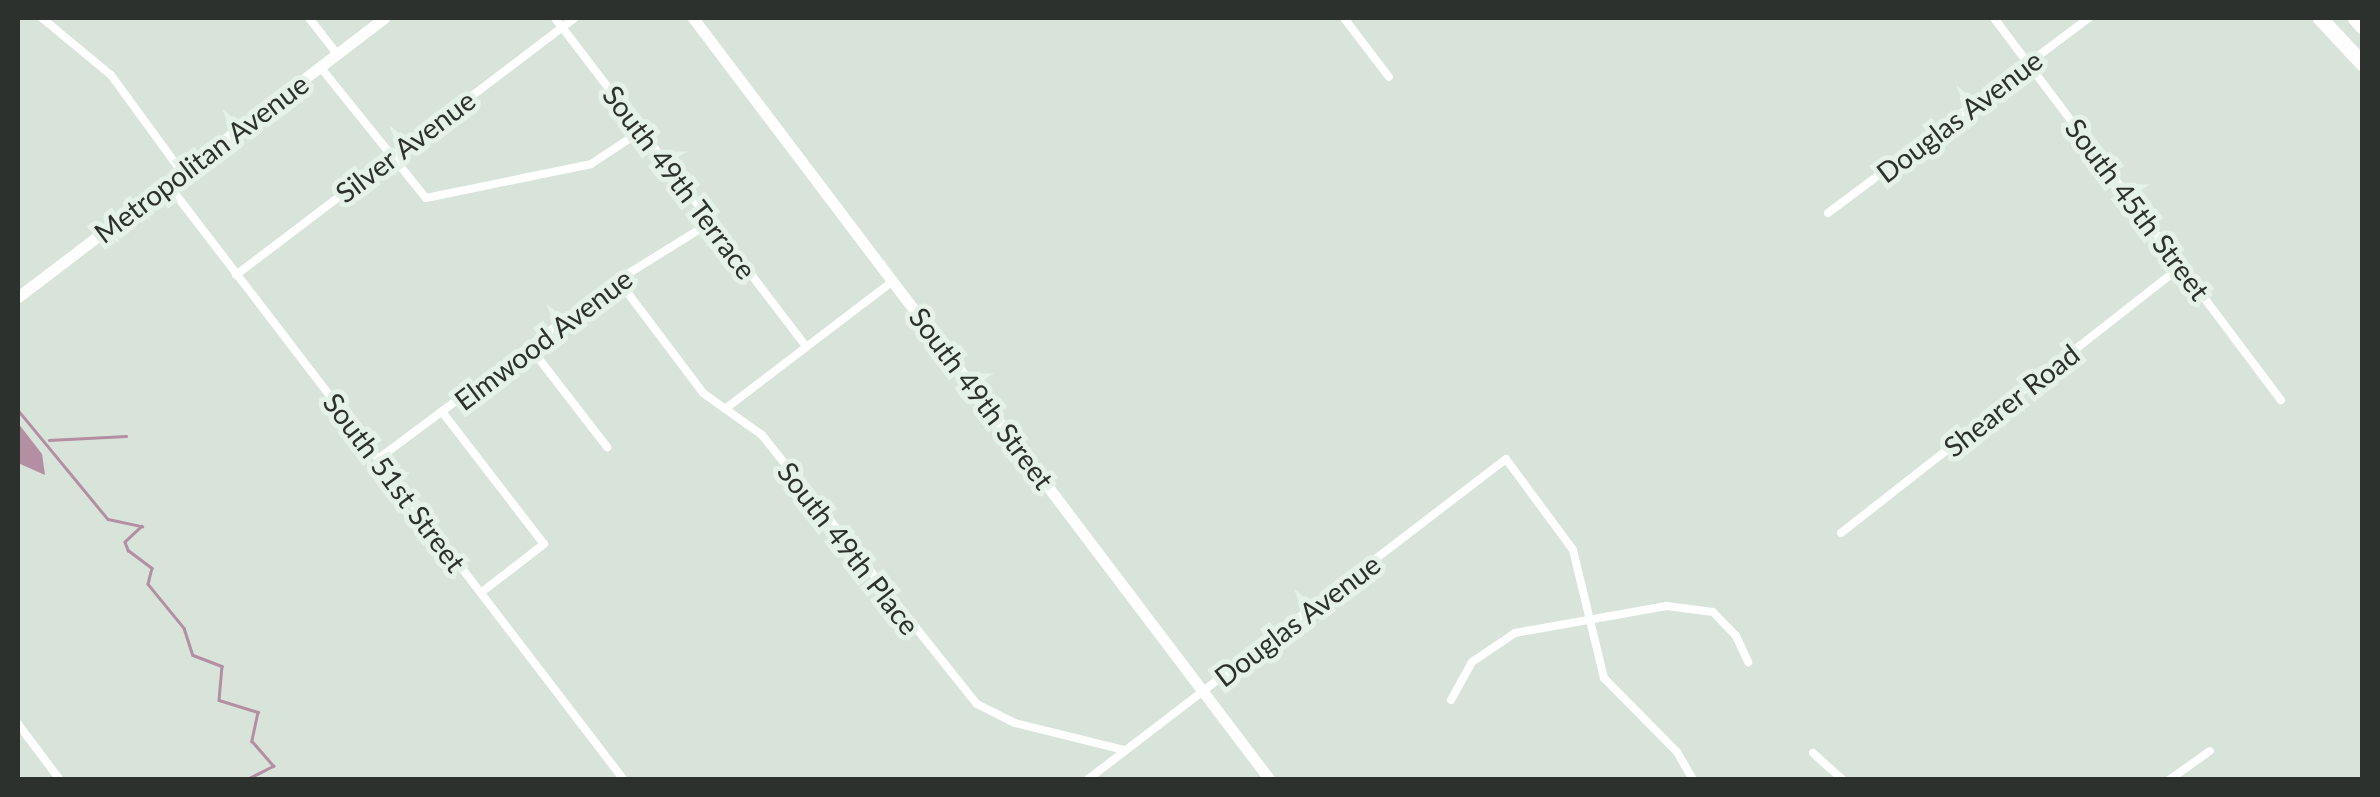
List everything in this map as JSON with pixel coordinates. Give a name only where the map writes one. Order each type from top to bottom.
[{"type":"highway","points":[[2320,18],[2362,63]]},
{"type":"highway","points":[[2355,18],[2362,26]]},
{"type":"street","points":[[42,18],[111,75],[182,172]]},
{"type":"street","points":[[309,18],[337,54]]},
{"type":"street","name":"Metropolitan Avenue","points":[[18,297],[384,18]]},
{"type":"street","name":"South 49th Terrace","points":[[555,18],[806,346]]},
{"type":"street","name":"Silver Avenue","points":[[236,275],[574,18]]},
{"type":"street","name":"South 49th Street","points":[[693,18],[1270,780]]},
{"type":"street","points":[[1344,18],[1389,77]]},
{"type":"street","name":"South 45th Street","points":[[1994,18],[2281,400]]},
{"type":"street","name":"Douglas Avenue","points":[[1828,213],[2089,18]]},
{"type":"street","points":[[321,68],[426,198],[590,164],[642,131]]},
{"type":"street","name":"South 51st Street","points":[[166,183],[624,780]]},
{"type":"street","name":"Elmwood Avenue","points":[[378,459],[618,280],[711,222]]},
{"type":"street","name":"Shearer Road","points":[[1841,533],[2180,267]]},
{"type":"street","name":"South 49th Place","points":[[618,280],[703,393],[762,435],[976,704],[1014,723],[1124,750]]},
{"type":"street","points":[[724,409],[892,281]]},
{"type":"street","points":[[530,346],[607,447]]},
{"type":"street","points":[[443,413],[544,544],[482,592]]},
{"type":"street","name":"Douglas Avenue","points":[[1087,780],[1506,459],[1573,550],[1586,616]]},
{"type":"street","points":[[1451,700],[1472,662],[1499,641],[1586,616],[1667,606],[1700,608],[1724,622],[1748,662]]},
{"type":"street","points":[[1586,616],[1604,678],[1677,752],[1693,780]]},
{"type":"street","points":[[18,724],[60,780]]},
{"type":"street","points":[[2168,780],[2210,751]]},
{"type":"street","points":[[1813,753],[1843,780]]},
{"type":"shaded area","points":[[18,423],[42,454],[45,475],[18,463]]},
{"type":"waterway","points":[[18,410],[108,519],[142,526],[125,542],[128,550],[152,568],[148,584],[184,628],[193,655],[222,666],[219,700],[258,712],[252,741],[274,766],[247,780]]},
{"type":"waterway","points":[[49,440],[126,436]]}]
